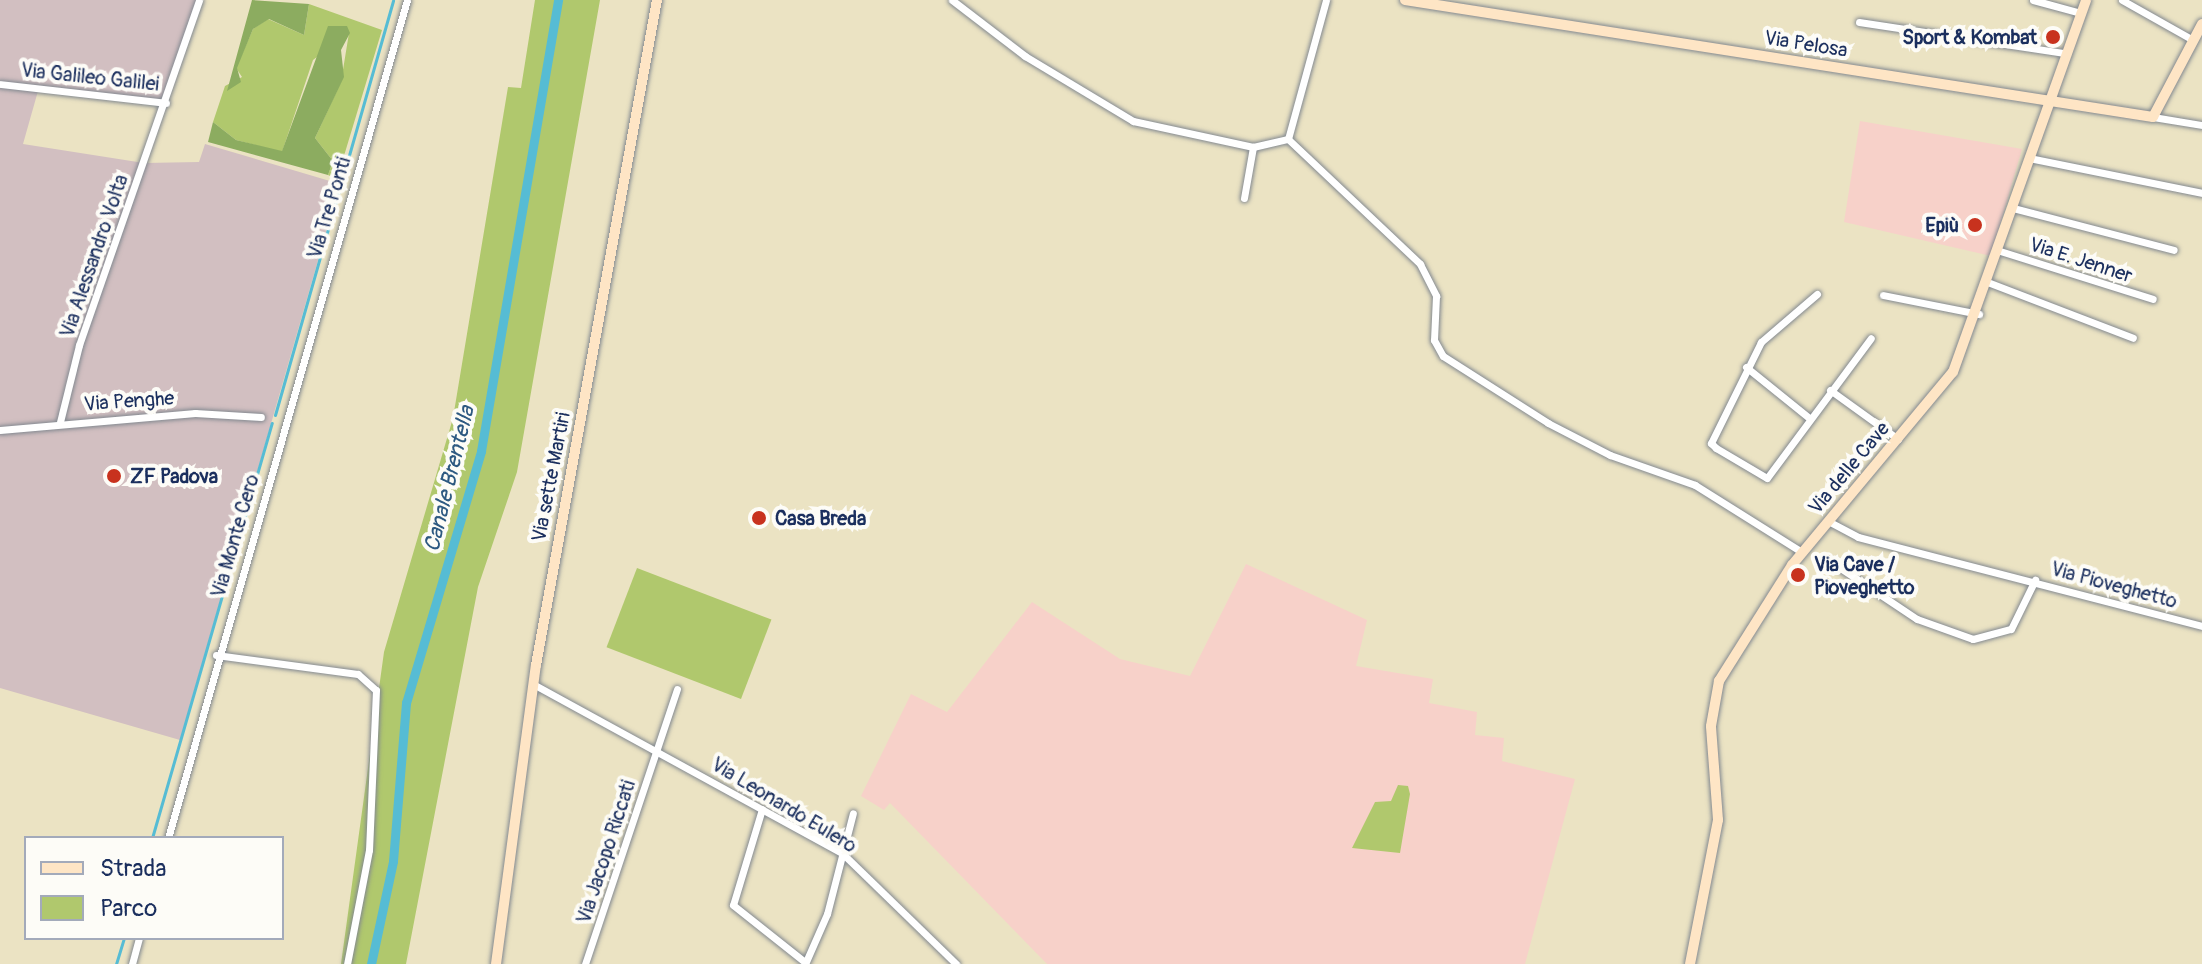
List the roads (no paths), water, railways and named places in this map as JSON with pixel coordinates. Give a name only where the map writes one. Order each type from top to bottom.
[{"type":"street","name":"Via Galileo Galilei","points":[[0,84],[166,103],[199,0]]},
{"type":"street","name":"Via Tre Ponti","points":[[281,425],[407,0]]},
{"type":"street","name":"Via sette Martiri","points":[[496,964],[533,684],[657,0]]},
{"type":"street","points":[[952,0],[1025,56],[1133,121],[1253,147],[1288,139]]},
{"type":"street","points":[[1288,139],[1326,0]]},
{"type":"street","name":"Via Pelosa","points":[[1405,0],[2202,125]]},
{"type":"street","points":[[2033,0],[2081,13]]},
{"type":"street","name":"Via delle Cave","points":[[1690,964],[1720,807],[1714,696],[1741,639],[1802,552],[1953,372],[1979,314],[2047,100],[2086,0]]},
{"type":"street","points":[[2122,0],[2193,40]]},
{"type":"street","points":[[1859,22],[2065,53]]},
{"type":"street","points":[[2153,117],[2202,24]]},
{"type":"street","name":"Via Alessandro Volta","points":[[60,422],[79,345],[166,103]]},
{"type":"street","points":[[1288,139],[1420,264],[1436,296],[1435,347],[1443,356],[1548,423],[1610,455],[1695,485],[1802,552]]},
{"type":"street","points":[[1244,198],[1253,147]]},
{"type":"street","points":[[2029,158],[2202,193]]},
{"type":"street","points":[[2013,208],[2174,250]]},
{"type":"street","name":"Via E. Jenner","points":[[2000,251],[2153,299]]},
{"type":"street","points":[[1990,283],[2133,338]]},
{"type":"street","points":[[1817,294],[1761,342],[1711,443],[1767,478],[1808,417],[1871,338]]},
{"type":"street","points":[[1883,295],[1979,314]]},
{"type":"street","points":[[1746,367],[1808,417]]},
{"type":"street","points":[[1830,390],[1898,439]]},
{"type":"street","name":"Via Penghe","points":[[0,430],[60,422],[195,413],[261,417]]},
{"type":"street","name":"Via Monte Cero","points":[[169,836],[281,425]]},
{"type":"street","points":[[1828,521],[1858,537],[2035,580]]},
{"type":"street","name":"Via Pioveghetto","points":[[1833,563],[1917,619],[1973,639],[2004,637],[2035,580],[2202,626]]},
{"type":"street","points":[[216,655],[366,677],[376,690],[379,737],[369,850],[347,964]]},
{"type":"street","name":"Via Leonardo Eulero","points":[[533,684],[843,854],[956,964]]},
{"type":"street","points":[[656,750],[677,689]]},
{"type":"street","name":"Via Jacopo Riccati","points":[[585,964],[656,750]]},
{"type":"street","points":[[762,809],[733,905],[805,963],[843,854],[853,813]]},
{"type":"street","points":[[132,964],[138,940]]},
{"type":"waterway","points":[[275,415],[393,0]]},
{"type":"waterway","name":"Canale Brentella","points":[[371,964],[393,861],[406,703],[481,451],[558,0]]},
{"type":"waterway","points":[[153,836],[272,423]]},
{"type":"waterway","points":[[116,964],[123,940]]},
{"type":"place","name":"Sport & Kombat","points":[[2053,37]]},
{"type":"place","name":"Epiù","points":[[1975,225]]},
{"type":"place","name":"ZF Padova","points":[[114,476]]},
{"type":"place","name":"Casa Breda","points":[[759,518]]},
{"type":"place","name":"Via Cave / Pioveghetto","points":[[1798,575]]}]
